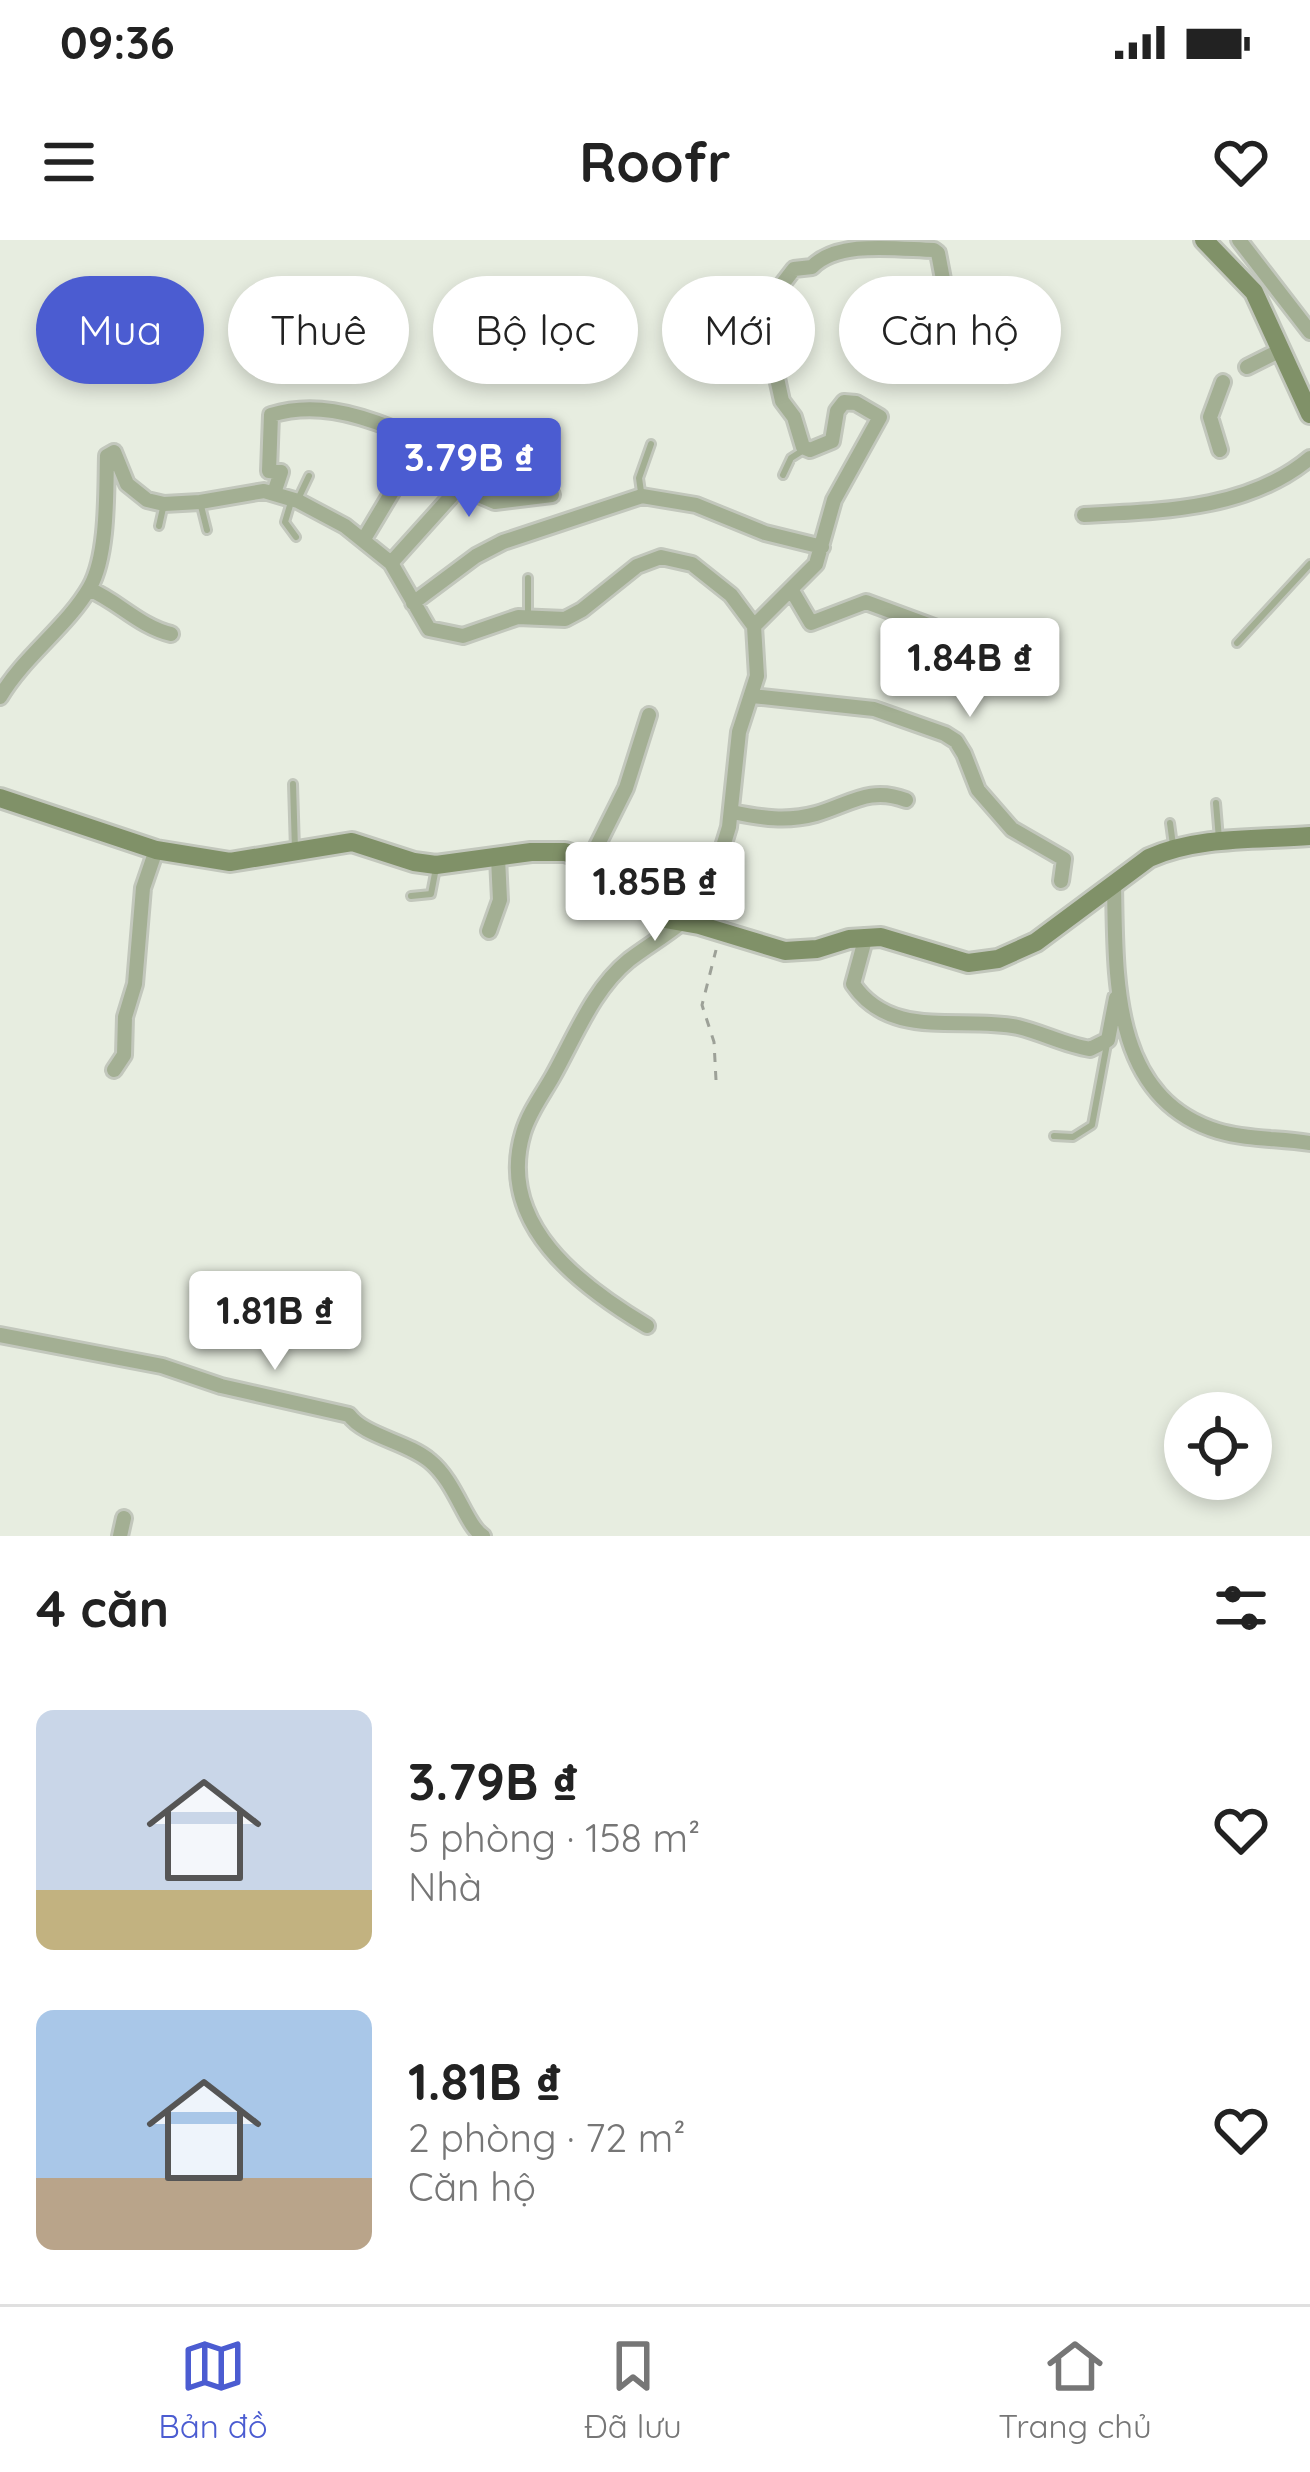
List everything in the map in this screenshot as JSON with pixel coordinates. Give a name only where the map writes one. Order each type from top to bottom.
[{"type":"street","points":[[1204,240],[1254,292],[1310,414]]},
{"type":"street","points":[[1240,240],[1310,332]]},
{"type":"street","points":[[754,626],[816,564],[834,500],[880,417],[844,401],[837,411],[832,441],[806,450],[782,400],[775,369],[779,328],[774,296],[788,273],[812,267],[821,255],[868,245],[934,250],[942,276]]},
{"type":"street","points":[[1247,367],[1281,350]]},
{"type":"street","points":[[1220,450],[1210,417],[1223,382]]},
{"type":"street","points":[[274,493],[281,472],[269,471],[271,415],[316,408],[394,429]]},
{"type":"street","points":[[0,697],[12,676],[89,589],[102,538],[109,453],[117,454],[127,484],[136,494],[164,504],[274,493],[295,500],[364,539],[391,563],[429,629],[452,636],[528,616],[565,619],[637,566],[661,557],[692,564],[731,595],[754,626],[757,676],[736,751],[732,812],[690,924],[628,961],[595,1000],[527,1124],[520,1148],[523,1202],[555,1255],[581,1284],[647,1326]]},
{"type":"street","points":[[1084,515],[1177,508],[1241,495],[1268,487],[1310,458]]},
{"type":"street","points":[[364,539],[395,487],[396,477]]},
{"type":"street","points":[[391,563],[454,494],[467,490],[495,502],[552,495]]},
{"type":"street","points":[[412,602],[503,542],[641,496],[696,505],[752,529],[822,548]]},
{"type":"street","points":[[89,589],[118,602],[152,629],[171,634]]},
{"type":"street","points":[[791,589],[812,623],[866,602],[950,633]]},
{"type":"street","points":[[752,695],[874,709],[945,734],[964,754],[978,790],[1012,829],[1064,859],[1060,881]]},
{"type":"street","points":[[590,860],[617,811],[649,715]]},
{"type":"street","points":[[732,812],[781,820],[867,795],[886,793],[906,800]]},
{"type":"street","points":[[0,798],[156,850],[230,862],[352,842],[436,865],[549,851],[590,860],[652,914],[785,951],[817,949],[866,936],[956,962],[980,964],[1036,942],[1149,858],[1173,848],[1310,836]]},
{"type":"street","points":[[114,1070],[124,1055],[125,1017],[136,984],[143,888],[156,850]]},
{"type":"street","points":[[489,931],[500,900],[498,858]]},
{"type":"street","points":[[866,936],[853,984],[881,1012],[900,1020],[1018,1027],[1090,1049],[1108,1040],[1117,996],[1114,885]]},
{"type":"street","points":[[1117,996],[1140,1070],[1161,1100],[1213,1130],[1310,1143]]},
{"type":"street","points":[[0,1335],[162,1366],[220,1386],[349,1415],[358,1426],[428,1459],[448,1477],[464,1502],[470,1525],[483,1536]]},
{"type":"street","points":[[120,1536],[124,1518]]},
{"type":"lane","points":[[641,496],[639,478],[651,444]]},
{"type":"lane","points":[[783,476],[790,458],[806,450]]},
{"type":"lane","points":[[296,537],[285,522],[309,476]]},
{"type":"lane","points":[[200,502],[207,530]]},
{"type":"lane","points":[[159,526],[164,504]]},
{"type":"lane","points":[[1237,643],[1310,564]]},
{"type":"lane","points":[[528,578],[528,616]]},
{"type":"lane","points":[[293,784],[295,853]]},
{"type":"lane","points":[[1216,803],[1220,842]]},
{"type":"lane","points":[[1170,823],[1173,848]]},
{"type":"lane","points":[[411,896],[431,894],[436,865]]},
{"type":"lane","points":[[1054,1136],[1073,1137],[1092,1125],[1108,1040]]},
{"type":"path","points":[[716,1080],[714,1042],[702,1005],[722,931]]}]
